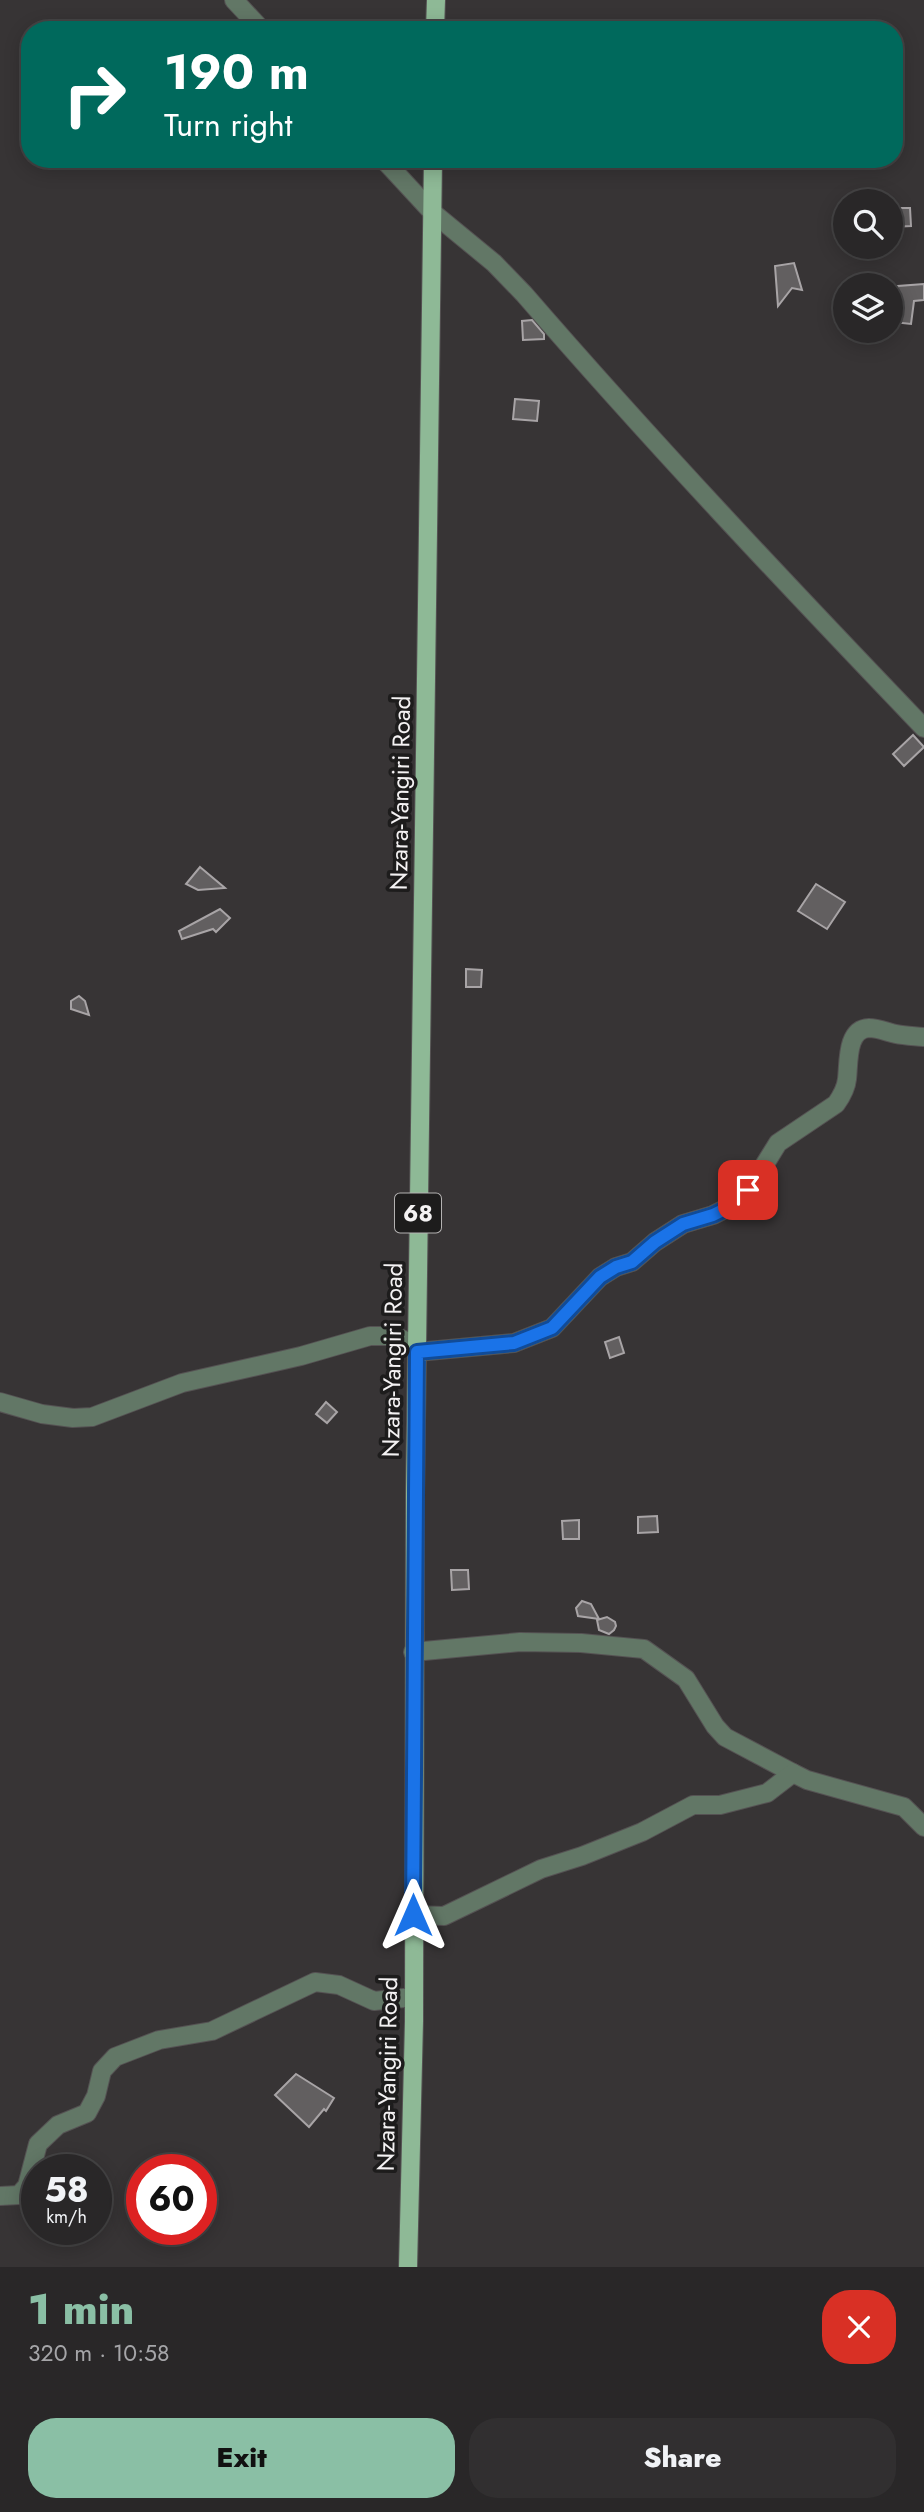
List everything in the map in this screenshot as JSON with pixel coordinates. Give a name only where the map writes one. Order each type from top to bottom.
[{"type":"main road","points":[[435,21],[436,0]]},
{"type":"main road","name":"Nzara-Yangiri Road","points":[[408,2267],[414,1997],[413,1652],[433,168]]},
{"type":"street","points":[[234,0],[254,21]]},
{"type":"street","points":[[391,168],[432,212],[494,263],[524,294],[753,550],[924,728]]},
{"type":"street","points":[[0,1402],[42,1414],[73,1418],[92,1417],[182,1383],[301,1356],[370,1336],[395,1336],[406,1341],[417,1352],[514,1343],[552,1328],[600,1277],[616,1267],[632,1262],[655,1242],[683,1224],[713,1215],[733,1205],[752,1185],[778,1143],[836,1104],[842,1096],[847,1081],[852,1040],[858,1032],[874,1028],[924,1037]]},
{"type":"street","points":[[413,1652],[520,1642],[582,1643],[643,1649],[686,1679],[715,1726],[725,1737],[793,1773],[829,1787],[904,1807],[924,1827]]},
{"type":"street","points":[[413,1915],[444,1916],[541,1869],[642,1832],[693,1805],[720,1804],[767,1793],[793,1773]]},
{"type":"street","points":[[0,2196],[19,2195],[27,2186],[38,2144],[58,2124],[86,2113],[96,2096],[102,2071],[115,2057],[159,2040],[212,2031],[316,1982],[339,1986],[374,2001],[414,1997]]},
{"type":"building","points":[[903,208],[910,208],[911,226],[903,226]]},
{"type":"building","points":[[794,263],[802,290],[792,288],[778,306],[775,266]]},
{"type":"building","points":[[924,284],[924,300],[914,301],[911,324],[903,323],[903,286]]},
{"type":"building","points":[[532,320],[544,334],[544,339],[523,340],[522,321]]},
{"type":"building","points":[[515,399],[539,401],[537,421],[513,419]]},
{"type":"building","points":[[913,735],[924,747],[904,766],[893,754]]},
{"type":"building","points":[[200,867],[225,888],[198,890],[186,884]]},
{"type":"building","points":[[816,884],[845,902],[827,929],[798,911]]},
{"type":"building","points":[[220,909],[230,918],[216,932],[213,929],[182,939],[179,931]]},
{"type":"building","points":[[466,969],[482,970],[481,987],[466,987]]},
{"type":"building","points":[[79,996],[85,1001],[89,1015],[71,1009],[71,1001]]},
{"type":"building","points":[[619,1337],[624,1353],[610,1358],[605,1342]]},
{"type":"building","points":[[326,1402],[337,1412],[327,1423],[316,1414]]},
{"type":"building","points":[[657,1516],[658,1532],[638,1533],[638,1517]]},
{"type":"building","points":[[579,1520],[579,1539],[563,1539],[562,1521]]},
{"type":"building","points":[[451,1570],[468,1570],[469,1589],[452,1590]]},
{"type":"building","points":[[582,1601],[591,1604],[599,1619],[578,1616],[576,1608]]},
{"type":"building","points":[[607,1617],[615,1622],[616,1626],[609,1634],[599,1630],[597,1620]]},
{"type":"building","points":[[296,2074],[334,2098],[326,2111],[324,2109],[309,2127],[275,2095]]},
{"type":"route","points":[[413,1915],[417,1352],[514,1343],[552,1328],[600,1277],[616,1267],[632,1262],[669,1231],[733,1205],[748,1190]]}]
